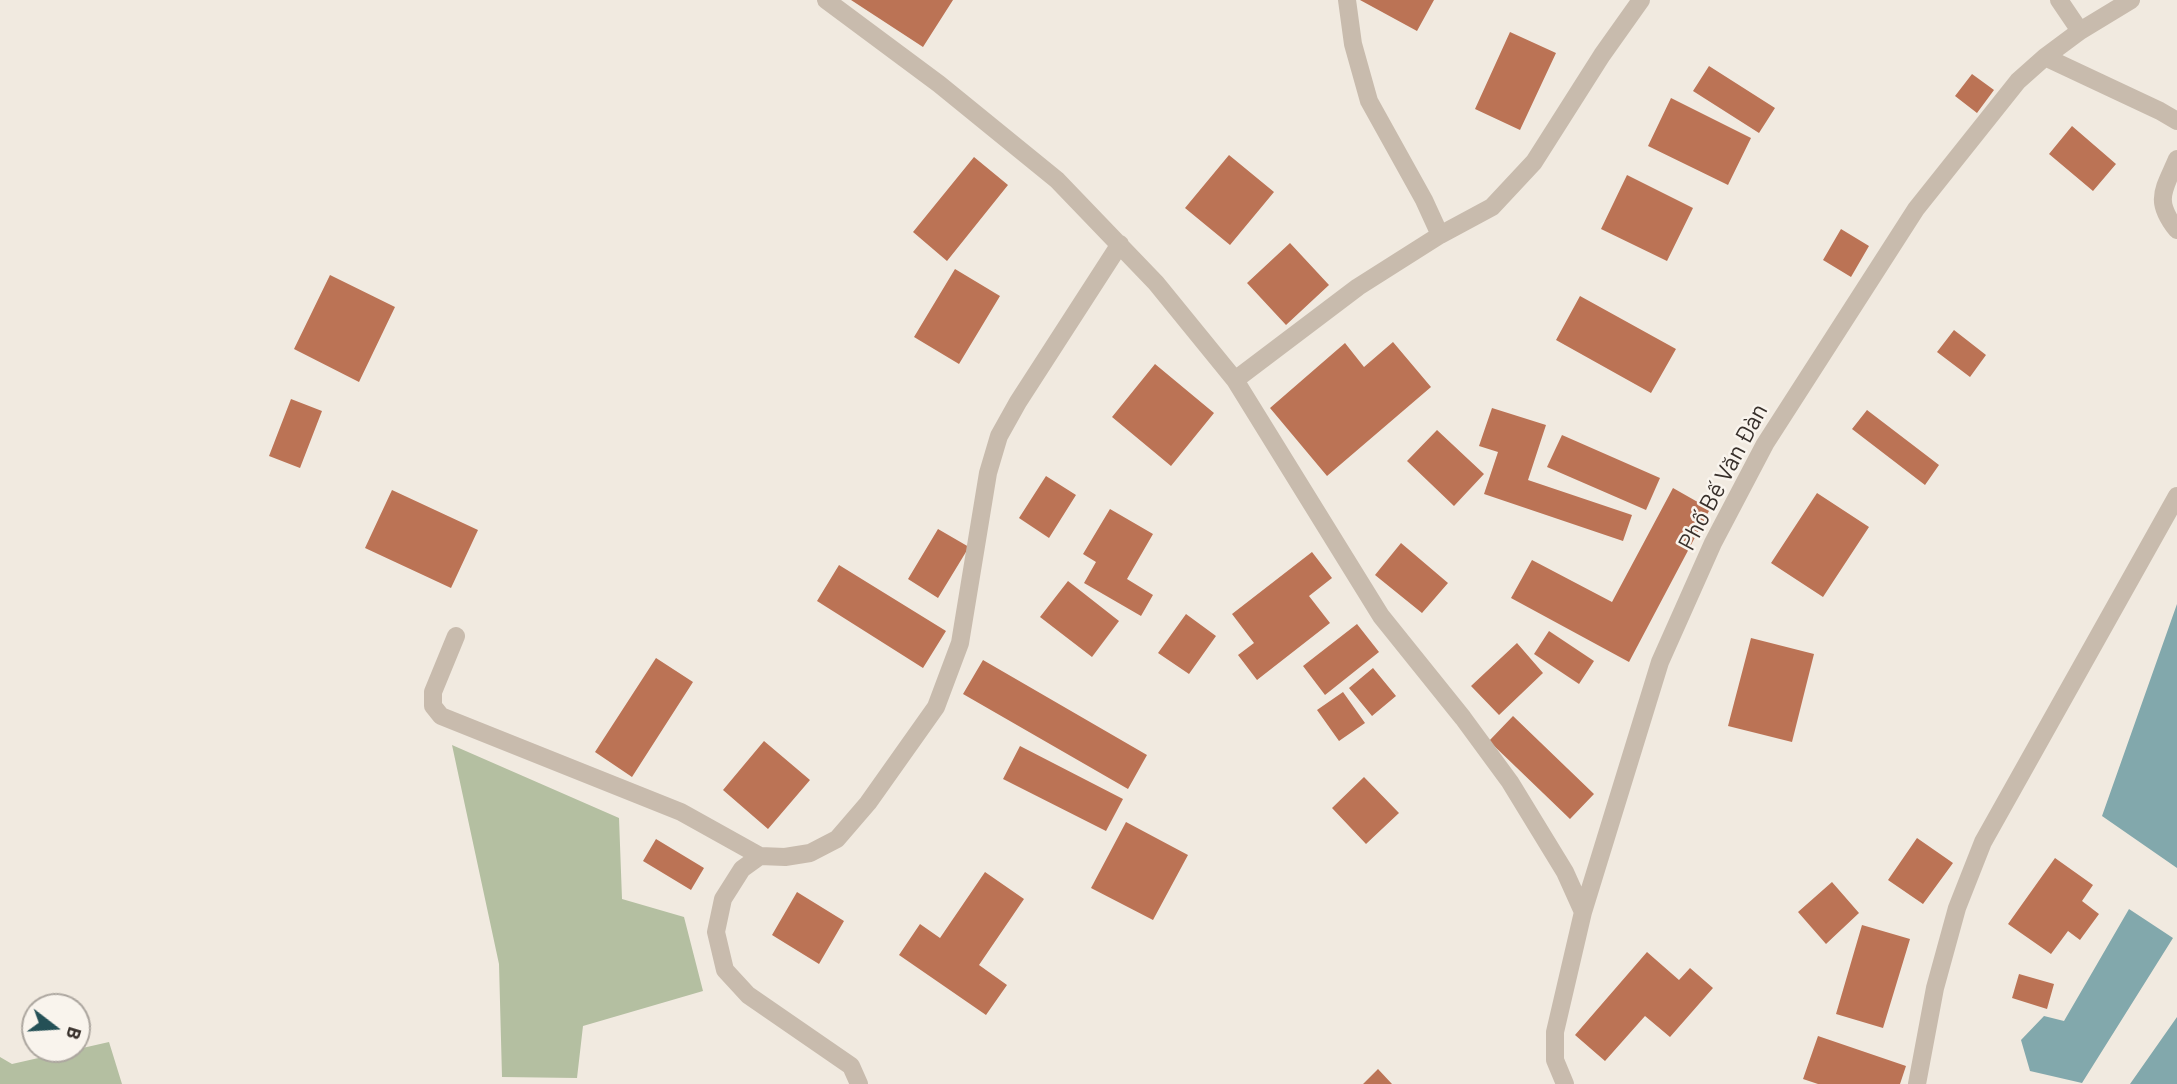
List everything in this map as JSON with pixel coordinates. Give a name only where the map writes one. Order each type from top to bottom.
[{"type":"street","points":[[826,0],[939,84],[1056,180],[1156,283],[1235,380],[1381,616],[1463,718],[1510,782],[1565,872],[1583,912]]},
{"type":"street","points":[[1348,0],[1353,44],[1369,101],[1424,200],[1440,235]]},
{"type":"street","points":[[1235,380],[1358,287],[1492,206],[1534,162],[1602,55],[1641,0]]},
{"type":"street","points":[[2059,0],[2080,32]]},
{"type":"street","name":"Phố Bế Văn Đàn","points":[[1565,1084],[1555,1060],[1555,1031],[1583,912],[1660,662],[1713,543],[1765,444],[1916,209],[2018,81],[2045,57],[2131,0]]},
{"type":"street","points":[[2045,57],[2177,121]]},
{"type":"street","points":[[2177,159],[2163,192],[2164,213],[2177,230]]},
{"type":"street","points":[[456,636],[433,692],[433,706],[441,716],[681,812],[760,856],[785,857],[810,853],[837,839],[868,803],[936,707],[960,643],[988,472],[999,436],[1120,244]]},
{"type":"street","points":[[1917,1084],[1935,988],[1958,908],[1983,842],[2177,496]]},
{"type":"street","points":[[760,856],[742,869],[723,899],[716,932],[725,971],[748,995],[850,1066],[859,1084]]},
{"type":"green space","points":[[452,745],[619,818],[622,899],[684,917],[703,991],[583,1026],[577,1078],[502,1077],[499,964]]},
{"type":"green space","points":[[109,1042],[122,1084],[0,1084],[0,1057],[12,1064],[91,1063],[91,1046]]},
{"type":"water","points":[[2177,604],[2177,868],[2102,816]]},
{"type":"water","points":[[2129,909],[2173,938],[2082,1083],[2030,1071],[2021,1040],[2044,1016],[2064,1021]]},
{"type":"water","points":[[2177,1017],[2177,1084],[2130,1084]]},
{"type":"building","points":[[851,0],[953,0],[923,47]]},
{"type":"building","points":[[1360,0],[1434,0],[1417,31]]},
{"type":"building","points":[[1510,32],[1556,53],[1520,130],[1475,109]]},
{"type":"building","points":[[1709,66],[1775,108],[1759,133],[1693,91]]},
{"type":"building","points":[[1972,74],[1994,90],[1977,113],[1955,96]]},
{"type":"building","points":[[1671,98],[1751,138],[1728,185],[1648,146]]},
{"type":"building","points":[[2072,126],[2116,164],[2093,191],[2049,154]]},
{"type":"building","points":[[1229,155],[1274,192],[1230,245],[1185,208]]},
{"type":"building","points":[[974,157],[1008,185],[947,261],[913,232]]},
{"type":"building","points":[[1627,175],[1693,208],[1667,261],[1601,229]]},
{"type":"building","points":[[1841,229],[1869,246],[1851,277],[1823,260]]},
{"type":"building","points":[[1290,243],[1329,285],[1286,325],[1247,283]]},
{"type":"building","points":[[955,269],[1000,296],[959,364],[914,337]]},
{"type":"building","points":[[330,275],[395,307],[359,382],[294,349]]},
{"type":"building","points":[[1580,296],[1676,349],[1651,393],[1556,340]]},
{"type":"building","points":[[1954,330],[1986,355],[1970,377],[1937,352]]},
{"type":"building","points":[[1393,342],[1431,387],[1327,476],[1270,408],[1345,343],[1364,367]]},
{"type":"building","points":[[1155,364],[1214,413],[1171,466],[1112,417]]},
{"type":"building","points":[[291,399],[322,411],[300,468],[269,456]]},
{"type":"building","points":[[1492,408],[1546,425],[1528,480],[1632,515],[1623,541],[1484,494],[1498,452],[1479,446]]},
{"type":"building","points":[[1867,410],[1939,465],[1925,485],[1852,429]]},
{"type":"building","points":[[1437,430],[1484,474],[1454,506],[1407,461]]},
{"type":"building","points":[[1562,435],[1660,478],[1646,510],[1547,467]]},
{"type":"building","points":[[1046,476],[1076,495],[1049,538],[1019,518]]},
{"type":"building","points":[[1673,488],[1710,509],[1629,662],[1511,598],[1532,560],[1612,602]]},
{"type":"building","points":[[392,490],[478,530],[451,588],[365,548]]},
{"type":"building","points":[[1817,493],[1869,527],[1823,597],[1771,563]]},
{"type":"building","points":[[1110,509],[1153,534],[1127,579],[1153,595],[1141,616],[1084,583],[1096,562],[1083,554]]},
{"type":"building","points":[[938,529],[969,547],[938,598],[908,579]]},
{"type":"building","points":[[1401,543],[1448,583],[1422,613],[1375,575]]},
{"type":"building","points":[[1312,552],[1332,578],[1309,596],[1330,623],[1257,680],[1238,655],[1254,643],[1232,614]]},
{"type":"building","points":[[839,565],[946,631],[923,668],[817,601]]},
{"type":"building","points":[[1068,581],[1119,621],[1092,657],[1040,617]]},
{"type":"building","points":[[1186,614],[1216,636],[1189,674],[1158,653]]},
{"type":"building","points":[[1357,624],[1379,652],[1325,695],[1303,666]]},
{"type":"building","points":[[1549,631],[1594,661],[1579,684],[1534,654]]},
{"type":"building","points":[[1751,638],[1814,654],[1792,742],[1728,726]]},
{"type":"building","points":[[1517,643],[1543,673],[1499,715],[1471,686]]},
{"type":"building","points":[[656,658],[693,682],[632,777],[595,752]]},
{"type":"building","points":[[983,660],[1147,755],[1128,789],[963,694]]},
{"type":"building","points":[[1373,668],[1396,696],[1372,716],[1349,688]]},
{"type":"building","points":[[1343,692],[1365,723],[1339,741],[1317,710]]},
{"type":"building","points":[[1513,716],[1594,794],[1570,819],[1489,741]]},
{"type":"building","points":[[764,741],[810,780],[768,829],[723,790]]},
{"type":"building","points":[[1020,746],[1123,799],[1106,831],[1003,779]]},
{"type":"building","points":[[1364,777],[1399,813],[1366,844],[1332,808]]},
{"type":"building","points":[[1126,822],[1188,855],[1153,920],[1091,888]]},
{"type":"building","points":[[1917,838],[1953,863],[1923,904],[1888,880]]},
{"type":"building","points":[[656,839],[704,868],[691,890],[643,861]]},
{"type":"building","points":[[2055,858],[2093,885],[2082,901],[2099,914],[2080,940],[2068,931],[2051,954],[2008,924]]},
{"type":"building","points":[[985,872],[1024,899],[979,965],[1007,985],[986,1015],[899,955],[920,924],[940,938]]},
{"type":"building","points":[[1832,882],[1859,913],[1826,944],[1798,912]]},
{"type":"building","points":[[797,892],[844,921],[819,964],[772,935]]},
{"type":"building","points":[[1862,925],[1910,939],[1883,1028],[1836,1014]]},
{"type":"building","points":[[1647,952],[1679,980],[1690,968],[1713,988],[1670,1037],[1645,1016],[1605,1061],[1575,1035]]},
{"type":"building","points":[[2019,974],[2054,984],[2047,1009],[2012,998]]},
{"type":"building","points":[[1818,1036],[1906,1066],[1900,1084],[1818,1084],[1803,1079]]},
{"type":"building","points":[[1378,1069],[1392,1084],[1363,1084]]}]
